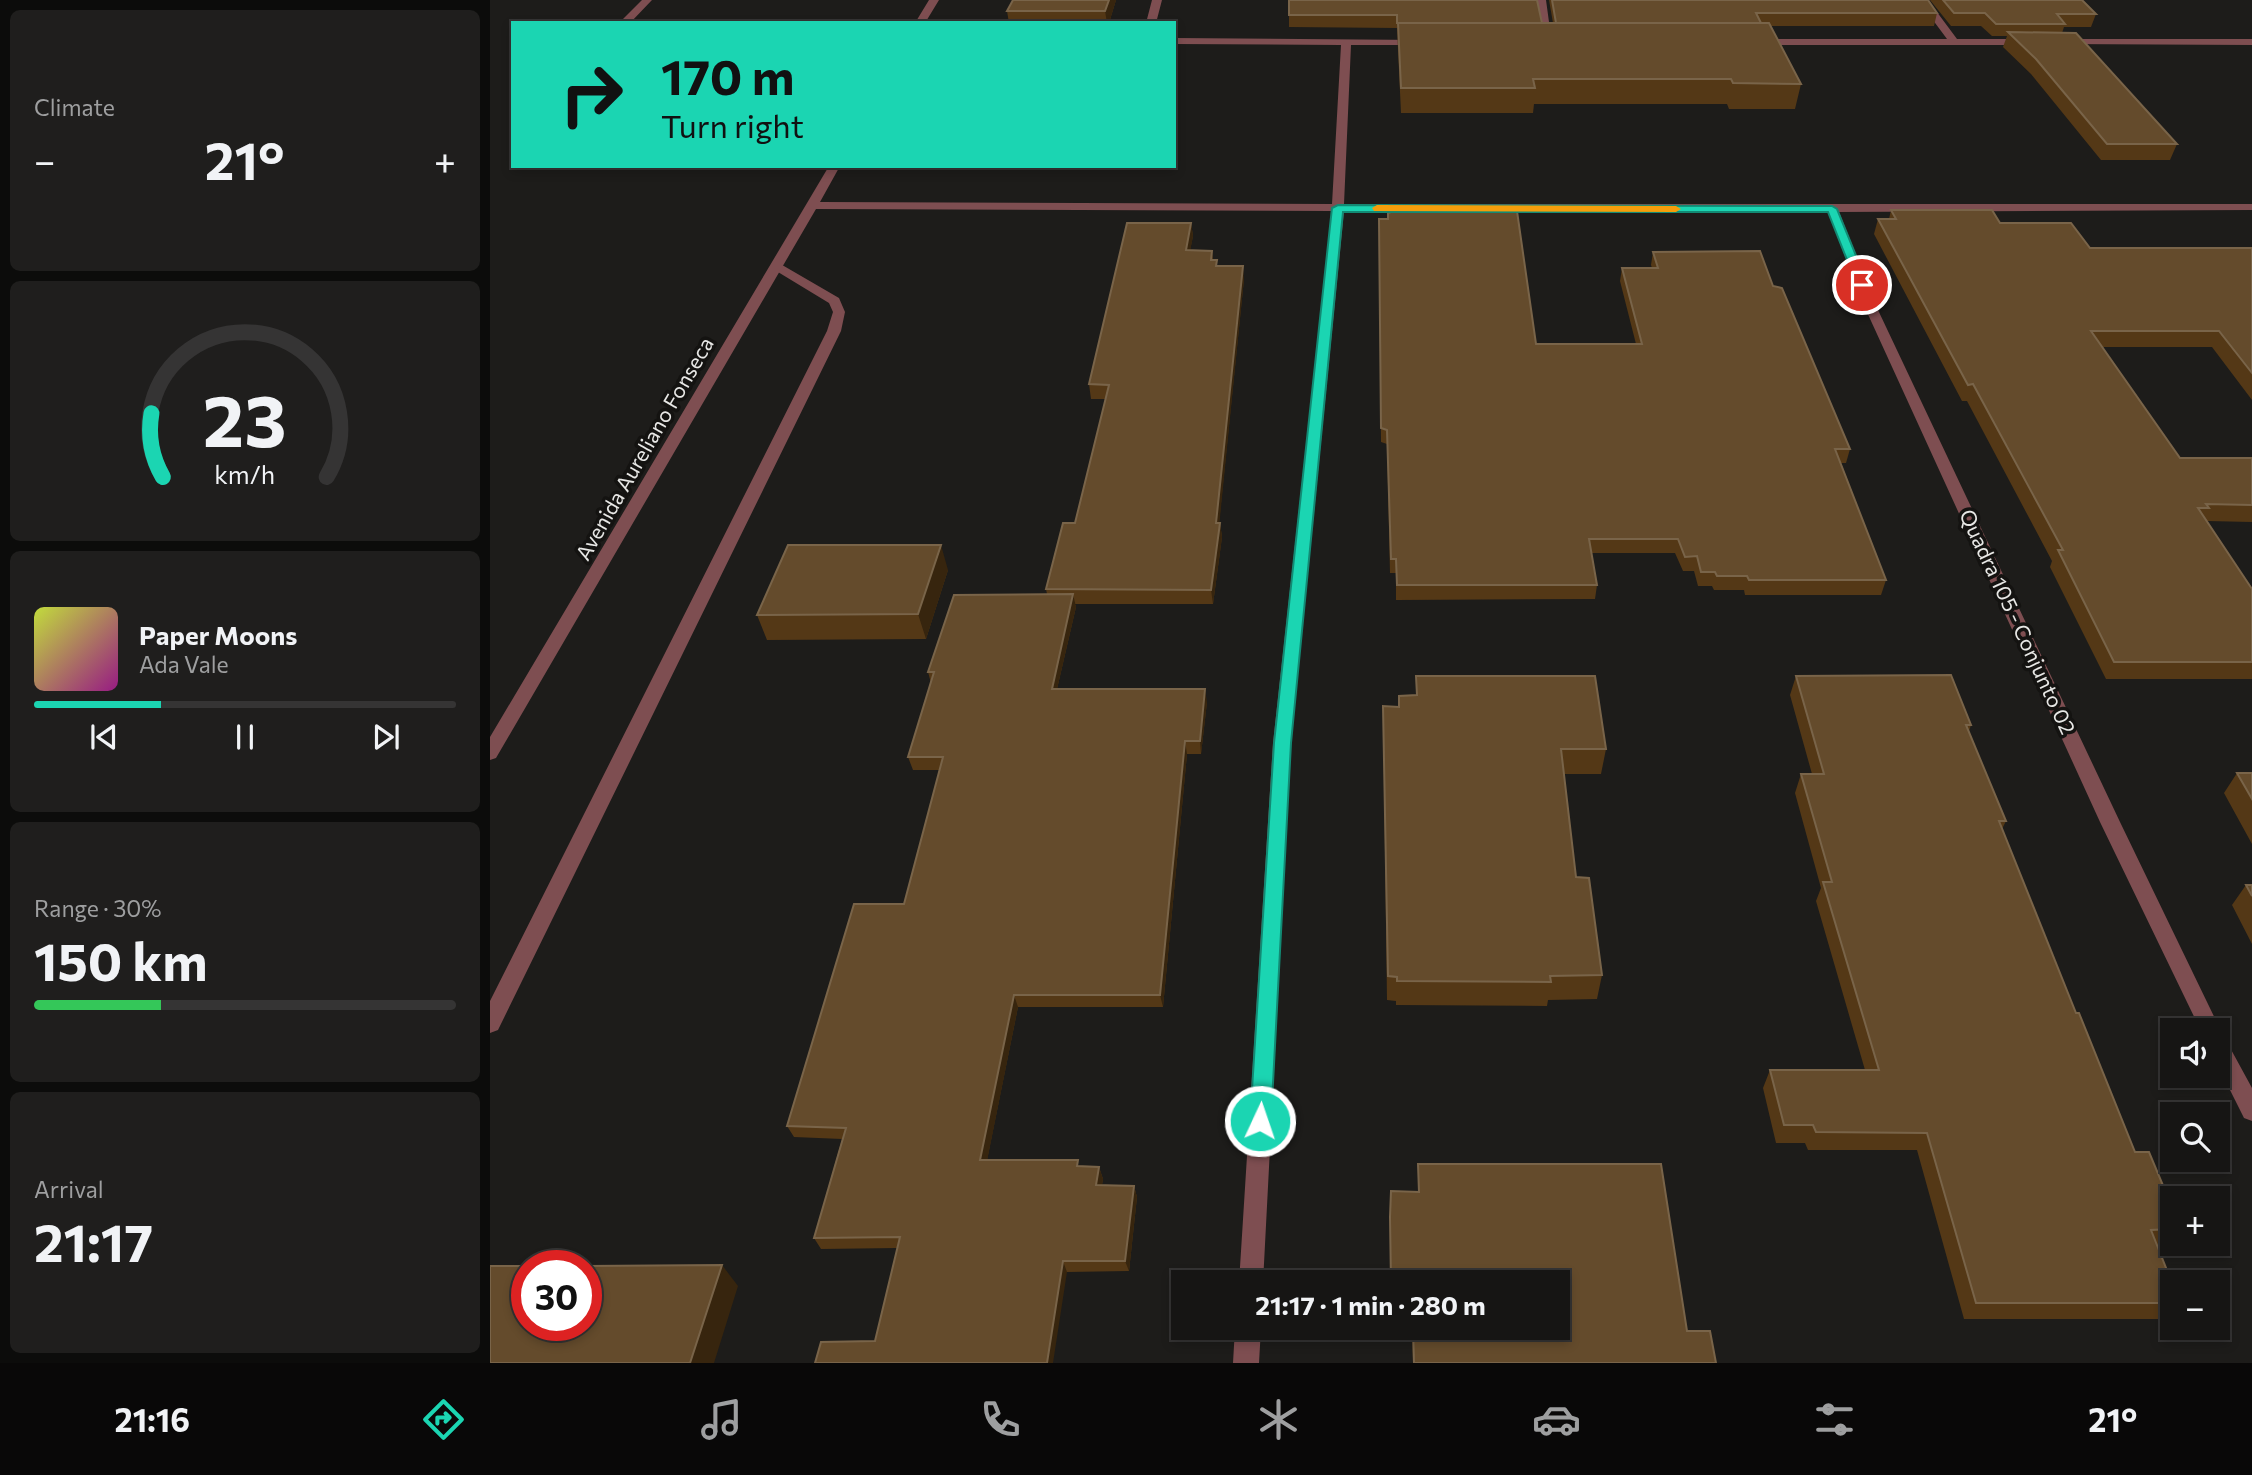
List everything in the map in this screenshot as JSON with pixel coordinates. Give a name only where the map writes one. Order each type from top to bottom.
[{"type":"street","points":[[626,21],[647,0]]},
{"type":"street","points":[[921,21],[934,0]]},
{"type":"street","points":[[1152,21],[1157,0]]},
{"type":"street","points":[[1541,0],[1549,42]]},
{"type":"street","points":[[1923,0],[1954,42]]},
{"type":"street","points":[[1176,41],[1427,42]]},
{"type":"street","points":[[1252,1270],[1282,743],[1338,208],[1346,42]]},
{"type":"street","points":[[1536,42],[1563,42]]},
{"type":"street","points":[[1745,42],[2035,42]]},
{"type":"street","points":[[2049,42],[2252,42]]},
{"type":"street","name":"Avenida Aureliano Fonseca","points":[[490,753],[834,168]]},
{"type":"street","points":[[813,205],[1832,209],[2252,207]]},
{"type":"street","name":"Quadra 105 - Conjunto 02","points":[[1832,209],[1872,310],[2110,822],[2207,1018]]},
{"type":"street","points":[[490,1023],[834,331],[839,312],[834,301],[776,266]]},
{"type":"street","points":[[2230,1067],[2252,1111]]},
{"type":"street","points":[[1246,1363],[1247,1340]]},
{"type":"building","points":[[1013,0],[1109,0],[1105,11],[1007,11]]},
{"type":"building","points":[[1289,0],[1537,0],[1542,23],[1397,23],[1397,15],[1289,15]]},
{"type":"building","points":[[1552,0],[1928,0],[1937,13],[1756,13],[1761,23],[1556,23]]},
{"type":"building","points":[[1943,0],[2082,0],[2096,14],[2057,14],[2065,24],[1996,24],[1985,13],[1954,13]]},
{"type":"building","points":[[1398,23],[1769,23],[1801,84],[1733,83],[1731,79],[1533,79],[1535,88],[1401,88]]},
{"type":"building","points":[[2008,32],[2076,33],[2177,144],[2107,144],[2036,59]]},
{"type":"building","points":[[1891,210],[1992,210],[2000,223],[2071,223],[2090,248],[2252,248],[2252,373],[2219,331],[2091,331],[2180,458],[2252,458],[2252,505],[2206,504],[2209,508],[2198,508],[2252,589],[2252,662],[2114,662],[2058,550],[2063,550],[1973,384],[1968,385],[1878,219],[1896,219]]},
{"type":"building","points":[[1517,211],[1536,344],[1642,344],[1622,268],[1658,268],[1653,252],[1760,251],[1773,286],[1782,288],[1850,449],[1835,449],[1886,580],[1749,580],[1747,576],[1717,576],[1715,572],[1701,572],[1697,556],[1685,557],[1678,539],[1589,539],[1597,585],[1397,585],[1396,559],[1391,559],[1387,430],[1381,428],[1379,219],[1388,219],[1388,213]]},
{"type":"building","points":[[1127,223],[1191,223],[1186,250],[1212,251],[1211,260],[1217,260],[1216,266],[1243,266],[1216,523],[1220,523],[1211,590],[1046,589],[1063,523],[1075,523],[1109,385],[1089,384]]},
{"type":"building","points":[[788,545],[941,545],[918,614],[757,615]]},
{"type":"building","points":[[1073,594],[1052,689],[1205,689],[1200,741],[1185,741],[1160,995],[1014,995],[980,1160],[1078,1160],[1077,1166],[1099,1167],[1096,1185],[1134,1186],[1125,1261],[1063,1261],[1047,1363],[815,1363],[821,1342],[875,1341],[900,1237],[814,1238],[846,1128],[787,1126],[854,904],[904,904],[943,757],[908,757],[934,672],[928,672],[954,595]]},
{"type":"building","points":[[1951,675],[1971,725],[1966,725],[2006,821],[1999,821],[2076,1013],[2079,1013],[2135,1152],[2149,1152],[2163,1186],[2160,1186],[2160,1230],[2151,1230],[2167,1270],[2160,1270],[2160,1303],[1976,1303],[1927,1133],[1816,1132],[1813,1125],[1784,1125],[1770,1070],[1879,1070],[1823,882],[1832,882],[1801,774],[1824,774],[1796,676]]},
{"type":"building","points":[[1416,676],[1595,676],[1606,749],[1561,749],[1576,877],[1589,878],[1602,975],[1550,976],[1551,982],[1397,981],[1397,977],[1388,976],[1383,706],[1399,707],[1399,696],[1417,695]]},
{"type":"building","points":[[2237,773],[2252,773],[2252,799]]},
{"type":"building","points":[[2246,885],[2252,885],[2252,896]]},
{"type":"building","points":[[1418,1164],[1661,1164],[1687,1331],[1710,1331],[1716,1363],[1414,1363],[1413,1340],[1570,1340],[1570,1270],[1391,1270],[1391,1191],[1419,1192]]},
{"type":"building","points":[[722,1265],[690,1363],[490,1363],[490,1266],[511,1266],[511,1341],[602,1341],[602,1266]]},
{"type":"slow traffic","points":[[1377,208],[1676,209]]},
{"type":"route","points":[[1260,1121],[1282,743],[1338,208],[1832,209],[1862,285]]}]
